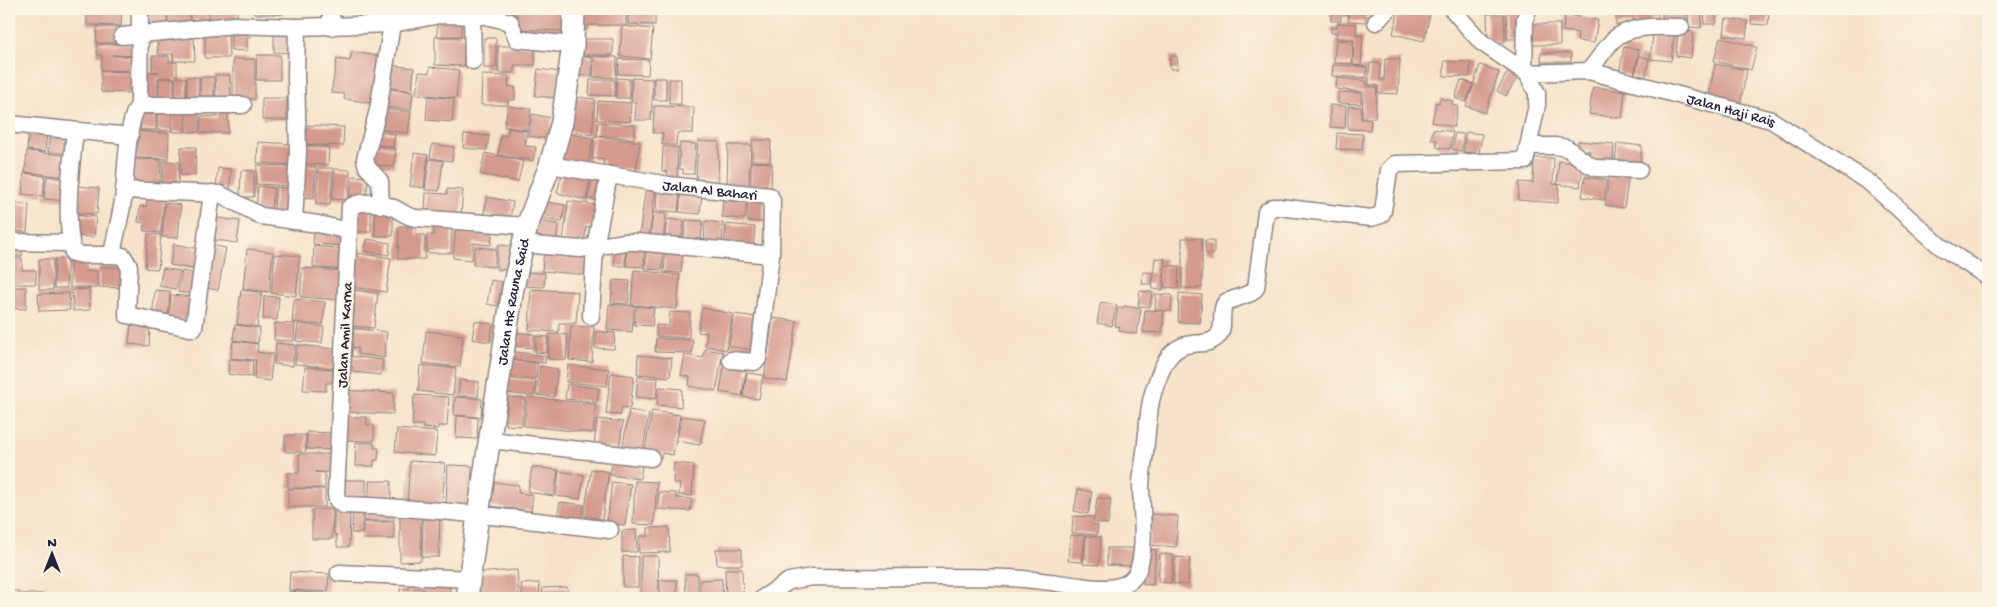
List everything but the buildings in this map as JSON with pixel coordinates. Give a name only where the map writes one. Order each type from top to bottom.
[{"type":"main road","name":"Jalan HR Rauna Said","points":[[469,589],[478,515],[513,288],[525,235],[550,165],[565,104],[573,45],[574,9]]},
{"type":"street","points":[[112,255],[124,190],[134,112],[139,106],[140,9]]},
{"type":"street","points":[[331,9],[331,27]]},
{"type":"street","points":[[1376,22],[1388,9]]},
{"type":"street","points":[[762,598],[779,586],[799,578],[1010,578],[1101,588],[1125,584],[1134,577],[1140,564],[1143,515],[1141,484],[1149,416],[1152,396],[1161,370],[1168,356],[1176,349],[1189,344],[1211,342],[1218,336],[1222,329],[1223,305],[1226,302],[1251,293],[1256,288],[1264,216],[1269,209],[1279,207],[1371,218],[1376,217],[1383,211],[1389,170],[1395,164],[1526,161],[1537,105],[1537,93],[1525,72],[1481,42],[1452,9]]},
{"type":"street","points":[[1525,72],[1526,19],[1528,9]]},
{"type":"street","points":[[122,36],[234,25],[297,28],[331,27],[392,24],[430,16],[486,16],[510,22],[517,39],[573,45]]},
{"type":"street","points":[[472,16],[473,61]]},
{"type":"street","points":[[381,205],[380,180],[367,167],[365,159],[378,110],[392,24]]},
{"type":"street","points":[[1589,71],[1614,39],[1622,34],[1652,27],[1681,28]]},
{"type":"street","points":[[294,221],[298,152],[297,28]]},
{"type":"street","name":"Jalan Haji Rais","points":[[1525,72],[1589,71],[1771,120],[1870,183],[1940,246],[1988,277]]},
{"type":"street","points":[[139,106],[243,105]]},
{"type":"street","points":[[9,124],[130,136]]},
{"type":"street","points":[[75,131],[70,204],[70,243],[75,255],[123,256],[129,266],[127,315],[194,328],[212,192]]},
{"type":"street","points":[[1529,146],[1567,148],[1596,168],[1639,170]]},
{"type":"street","name":"Jalan Al Bahari","points":[[550,165],[669,185],[770,196],[772,201],[771,255],[758,359],[754,362],[732,360]]},
{"type":"street","points":[[591,316],[595,247],[609,174]]},
{"type":"street","points":[[124,190],[212,192],[226,196],[261,216],[349,231]]},
{"type":"street","name":"Jalan Amil Karna","points":[[478,515],[393,506],[344,505],[337,500],[350,207],[360,203],[381,205],[395,208],[406,216],[525,235],[564,249],[595,247],[625,242],[771,255]]},
{"type":"street","points":[[9,242],[70,243]]},
{"type":"street","points":[[490,440],[651,458]]},
{"type":"street","points":[[478,515],[610,530]]},
{"type":"street","points":[[339,573],[469,589]]}]
